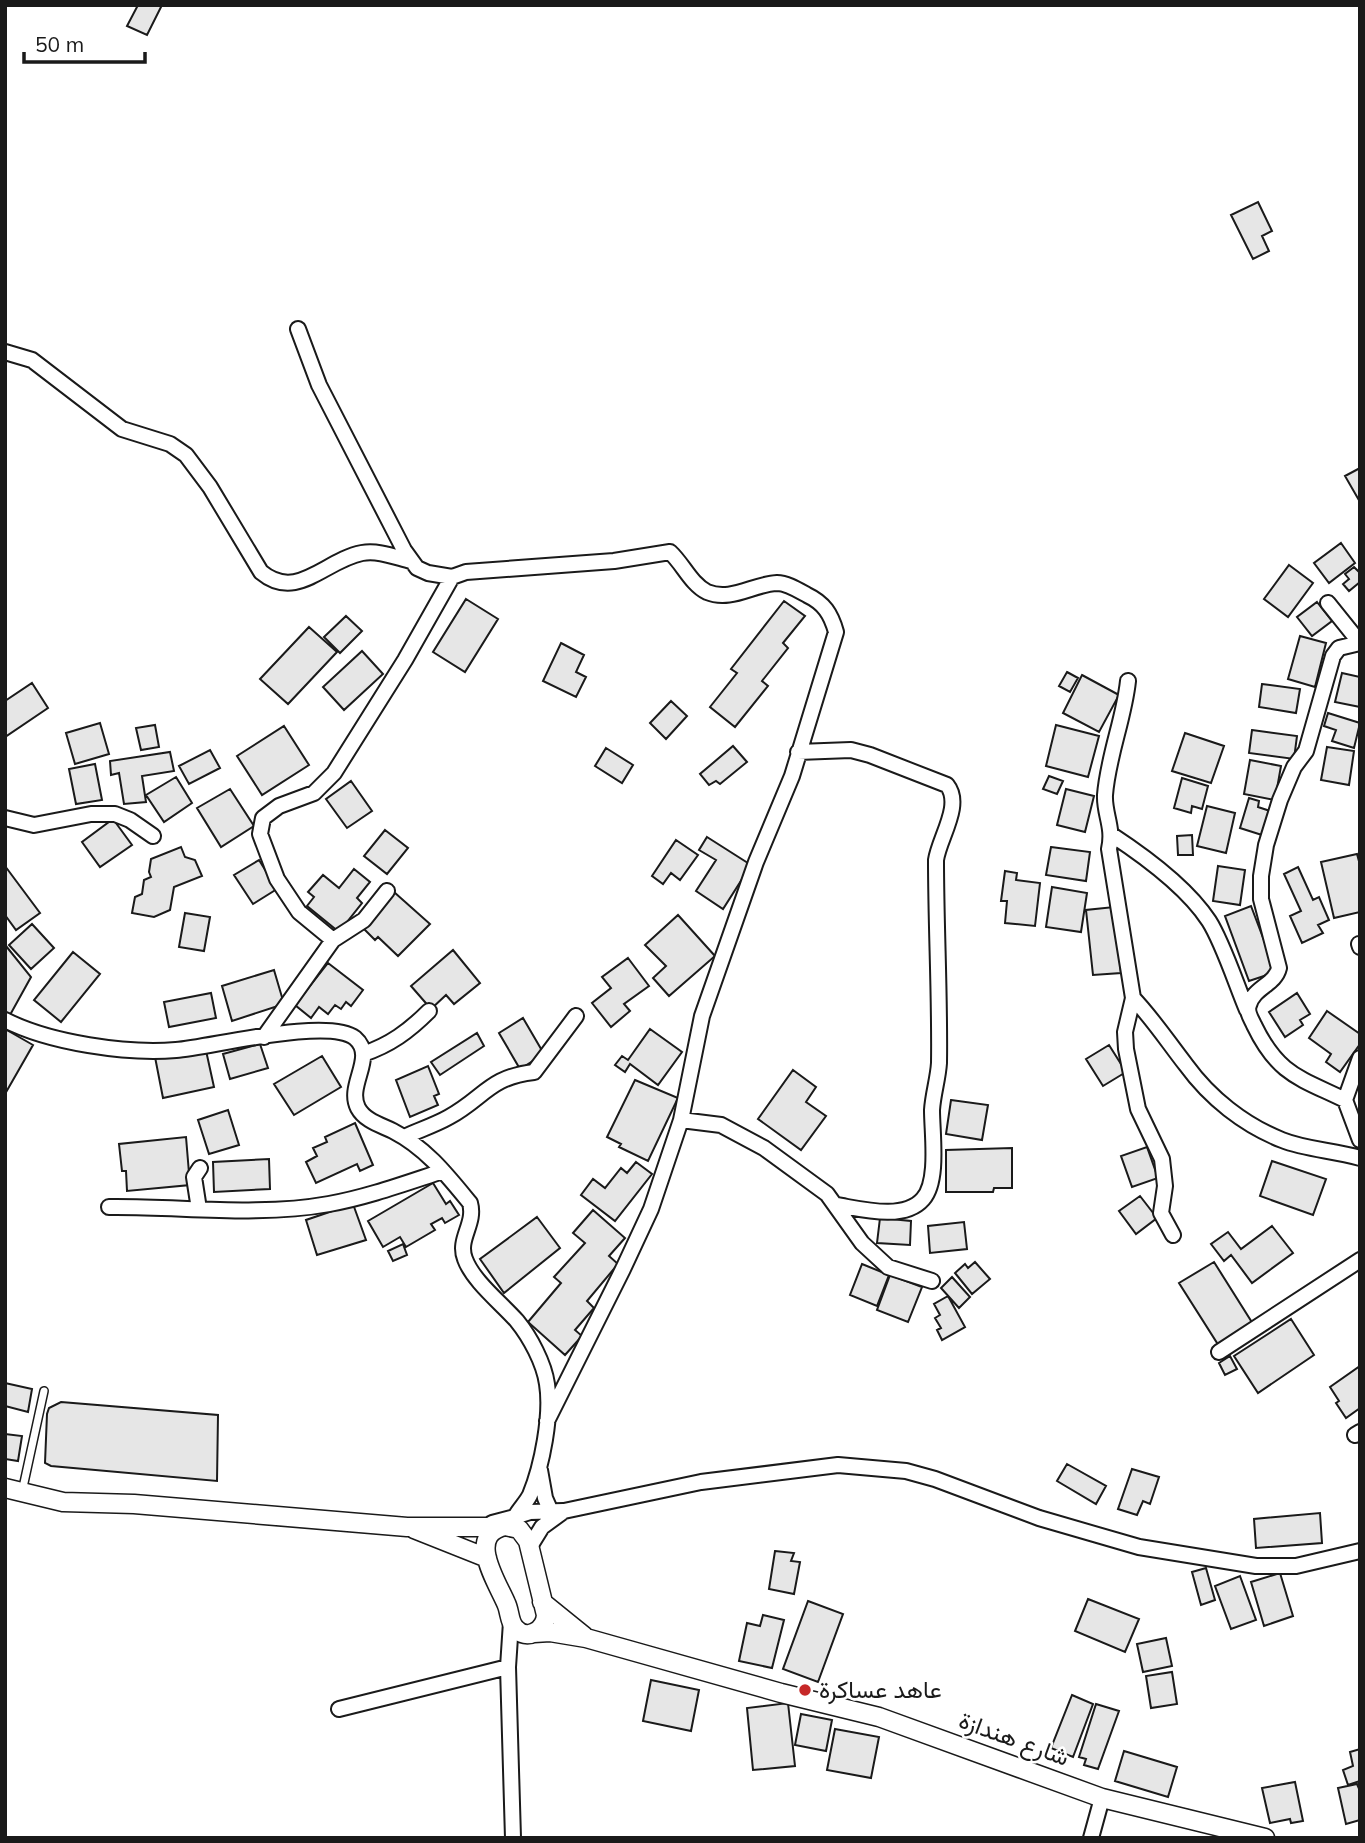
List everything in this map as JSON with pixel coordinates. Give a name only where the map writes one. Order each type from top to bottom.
[{"type":"street","points":[[298,329],[319,385],[417,568],[428,573],[452,577],[466,572],[614,561],[670,552],[690,578],[706,591],[724,596],[776,583],[797,589],[825,607],[833,619],[836,632],[784,799],[756,862],[702,1016],[681,1120],[651,1209],[547,1421]]},
{"type":"street","points":[[5,352],[32,360],[122,429],[170,444],[186,455],[210,487],[261,572],[272,581],[303,581],[344,558],[365,552],[411,561]]},
{"type":"street","points":[[333,940],[299,912],[277,878],[260,834],[263,818],[279,806],[314,793],[334,773],[405,660],[452,577]]},
{"type":"street","points":[[1247,1010],[1259,990],[1278,975],[1279,968],[1261,899],[1261,876],[1266,845],[1294,767],[1306,751],[1330,663],[1339,648],[1360,643],[1328,603]]},
{"type":"street","points":[[1128,681],[1125,707],[1105,796],[1112,835],[1110,849],[1133,998],[1125,1032],[1126,1049],[1138,1109],[1162,1159],[1165,1186],[1161,1213],[1173,1235]]},
{"type":"street","points":[[799,752],[851,750],[947,785],[953,792],[953,805],[938,846],[936,860],[939,1067],[932,1110],[932,1183],[923,1200],[896,1211],[864,1210],[836,1205]]},
{"type":"street","points":[[5,818],[34,825],[91,814],[115,814],[130,820],[153,836]]},
{"type":"street","points":[[1112,835],[1140,853],[1169,878],[1209,921],[1260,1037],[1283,1067],[1295,1077],[1345,1100]]},
{"type":"street","points":[[264,1037],[333,940],[364,920],[387,891]]},
{"type":"street","points":[[1133,998],[1151,1016],[1186,1066],[1225,1107],[1283,1141],[1360,1158]]},
{"type":"street","points":[[363,1054],[383,1047],[410,1030],[429,1011]]},
{"type":"street","points":[[404,1137],[449,1117],[497,1081],[514,1074],[534,1072],[576,1016]]},
{"type":"street","points":[[5,1020],[70,1041],[127,1051],[177,1050],[287,1033],[341,1033],[353,1037],[364,1061],[355,1087],[359,1109],[371,1121],[404,1137],[430,1157],[470,1203],[471,1222],[462,1240],[464,1258],[473,1274],[524,1331],[540,1361],[547,1384],[547,1421],[540,1469],[529,1497],[515,1517],[498,1527],[487,1537],[484,1551],[514,1627],[523,1634],[534,1633],[539,1631],[545,1621],[529,1548],[525,1534],[519,1529],[505,1526],[498,1527],[407,1527],[134,1504],[63,1502],[14,1490]]},
{"type":"street","points":[[1360,1058],[1345,1100],[1360,1140]]},
{"type":"street","points":[[681,1120],[721,1125],[764,1148],[827,1194],[862,1243],[888,1267],[932,1281]]},
{"type":"street","points":[[199,1209],[194,1177],[200,1168]]},
{"type":"street","points":[[109,1207],[274,1209],[329,1204],[443,1171]]},
{"type":"street","points":[[1220,1352],[1360,1259]]},
{"type":"street","points":[[477,1526],[530,1512],[555,1514],[701,1482],[838,1465],[906,1471],[935,1479],[1039,1518],[1139,1547],[1256,1566],[1296,1566],[1360,1551]]},
{"type":"street","points":[[540,1469],[545,1498],[555,1514]]},
{"type":"street","points":[[529,1548],[534,1537],[555,1514]]},
{"type":"street","points":[[407,1527],[488,1562]]},
{"type":"street","name":"شارع هندازة","points":[[543,1604],[586,1638]]},
{"type":"street","points":[[510,1616],[513,1838]]},
{"type":"street","name":"شارع هندازة","points":[[534,1633],[550,1632],[586,1638],[781,1693],[879,1717],[1102,1798],[1213,1832],[1265,1838]]},
{"type":"street","points":[[339,1709],[509,1662],[534,1633]]},
{"type":"street","points":[[1091,1838],[1102,1798]]},
{"type":"lane","points":[[14,1490],[44,1391]]},
{"type":"building","points":[[138,5],[162,5],[147,35],[127,26]]},
{"type":"building","points":[[1258,202],[1272,231],[1262,236],[1269,251],[1253,259],[1231,215]]},
{"type":"building","points":[[1360,468],[1360,502],[1345,476]]},
{"type":"building","points":[[1341,543],[1355,563],[1329,583],[1314,563]]},
{"type":"building","points":[[1289,565],[1313,583],[1288,617],[1264,599]]},
{"type":"building","points":[[1354,567],[1360,573],[1360,582],[1349,591],[1343,584],[1349,579],[1345,574]]},
{"type":"building","points":[[466,599],[498,619],[465,672],[433,652]]},
{"type":"building","points":[[784,601],[805,616],[783,643],[788,648],[762,681],[768,686],[735,727],[710,707],[737,673],[731,669]]},
{"type":"building","points":[[1317,602],[1332,621],[1312,636],[1297,617]]},
{"type":"building","points":[[346,616],[362,631],[340,653],[324,637]]},
{"type":"building","points":[[309,627],[337,652],[288,704],[260,679]]},
{"type":"building","points":[[1300,636],[1326,643],[1315,687],[1288,679]]},
{"type":"building","points":[[561,643],[584,655],[576,672],[586,677],[576,697],[543,681]]},
{"type":"building","points":[[362,651],[383,674],[344,710],[323,687]]},
{"type":"building","points":[[1067,672],[1078,678],[1070,692],[1059,686]]},
{"type":"building","points":[[1342,673],[1360,677],[1360,707],[1335,702]]},
{"type":"building","points":[[1082,675],[1119,695],[1099,732],[1063,713]]},
{"type":"building","points":[[32,683],[48,708],[5,737],[5,701]]},
{"type":"building","points":[[1262,684],[1300,689],[1296,713],[1259,707]]},
{"type":"building","points":[[671,701],[687,716],[666,739],[650,723]]},
{"type":"building","points":[[1328,713],[1360,723],[1354,748],[1332,741],[1336,730],[1324,726]]},
{"type":"building","points":[[100,723],[109,754],[75,764],[66,733]]},
{"type":"building","points":[[155,725],[159,747],[141,750],[136,728]]},
{"type":"building","points":[[1056,725],[1099,736],[1088,777],[1046,766]]},
{"type":"building","points":[[284,726],[309,765],[262,795],[237,756]]},
{"type":"building","points":[[1252,730],[1297,736],[1294,759],[1249,753]]},
{"type":"building","points":[[1185,733],[1224,746],[1211,783],[1172,771]]},
{"type":"building","points":[[733,746],[747,762],[720,784],[716,781],[709,785],[700,774]]},
{"type":"building","points":[[1327,747],[1354,751],[1349,785],[1321,780]]},
{"type":"building","points":[[606,748],[633,765],[622,783],[595,766]]},
{"type":"building","points":[[210,750],[220,768],[189,784],[179,766]]},
{"type":"building","points":[[170,752],[174,771],[142,776],[146,802],[124,804],[119,773],[111,775],[110,761]]},
{"type":"building","points":[[1250,760],[1281,766],[1275,800],[1244,794]]},
{"type":"building","points":[[95,764],[102,800],[76,804],[69,769]]},
{"type":"building","points":[[1049,776],[1063,781],[1057,794],[1043,789]]},
{"type":"building","points":[[176,777],[192,803],[164,822],[146,795]]},
{"type":"building","points":[[1182,778],[1208,786],[1202,809],[1192,806],[1191,813],[1174,808]]},
{"type":"building","points":[[351,781],[372,811],[347,828],[326,799]]},
{"type":"building","points":[[230,789],[254,826],[221,847],[197,808]]},
{"type":"building","points":[[1066,789],[1094,796],[1085,832],[1057,825]]},
{"type":"building","points":[[1249,798],[1259,801],[1258,807],[1273,812],[1265,836],[1240,828]]},
{"type":"building","points":[[1207,806],[1235,813],[1226,853],[1197,846]]},
{"type":"building","points":[[113,819],[132,845],[100,867],[82,842]]},
{"type":"building","points":[[385,830],[408,848],[387,874],[364,856]]},
{"type":"building","points":[[1192,835],[1193,855],[1178,855],[1177,836]]},
{"type":"building","points":[[707,837],[751,865],[723,909],[696,891],[716,860],[699,850]]},
{"type":"building","points":[[676,840],[698,855],[680,880],[671,873],[663,884],[652,876]]},
{"type":"building","points":[[181,847],[185,857],[195,860],[202,876],[174,887],[170,910],[154,917],[132,913],[135,897],[142,894],[144,880],[151,877],[151,859]]},
{"type":"building","points":[[1051,847],[1090,852],[1086,881],[1046,875]]},
{"type":"building","points":[[1357,854],[1360,865],[1360,912],[1334,918],[1321,862]]},
{"type":"building","points":[[259,860],[277,889],[253,904],[234,875]]},
{"type":"building","points":[[5,866],[40,913],[16,930],[5,915]]},
{"type":"building","points":[[1218,866],[1245,870],[1240,905],[1213,901]]},
{"type":"building","points":[[1298,867],[1313,900],[1319,897],[1329,920],[1318,925],[1323,933],[1302,943],[1290,916],[1301,911],[1284,874]]},
{"type":"building","points":[[354,869],[370,882],[357,898],[362,903],[339,932],[307,906],[314,897],[308,892],[323,875],[339,888]]},
{"type":"building","points":[[1005,871],[1017,873],[1016,880],[1040,883],[1035,926],[1005,923],[1007,901],[1001,901]]},
{"type":"building","points":[[1052,887],[1087,893],[1081,932],[1046,927]]},
{"type":"building","points":[[394,892],[430,924],[398,956],[378,937],[375,940],[362,927]]},
{"type":"building","points":[[1251,906],[1276,972],[1249,981],[1225,916]]},
{"type":"building","points":[[1114,907],[1121,973],[1093,975],[1086,910]]},
{"type":"building","points":[[185,913],[210,917],[204,951],[179,947]]},
{"type":"building","points":[[678,915],[715,956],[669,996],[653,978],[666,966],[645,945]]},
{"type":"building","points":[[32,924],[54,948],[31,969],[9,945]]},
{"type":"building","points":[[6,946],[31,977],[10,1015],[5,1011]]},
{"type":"building","points":[[453,950],[480,983],[454,1004],[446,995],[431,1009],[411,986]]},
{"type":"building","points":[[73,952],[100,974],[61,1022],[34,1000]]},
{"type":"building","points":[[628,958],[649,986],[624,1004],[630,1011],[611,1027],[592,1003],[611,988],[602,977]]},
{"type":"building","points":[[328,963],[363,990],[351,1006],[346,1002],[341,1009],[335,1005],[328,1014],[319,1007],[311,1018],[295,1005]]},
{"type":"building","points":[[274,970],[284,1004],[232,1021],[222,986]]},
{"type":"building","points":[[211,993],[216,1018],[169,1027],[164,1002]]},
{"type":"building","points":[[1297,993],[1310,1014],[1300,1020],[1303,1025],[1285,1037],[1269,1012]]},
{"type":"building","points":[[1327,1011],[1360,1034],[1360,1044],[1340,1072],[1326,1062],[1331,1054],[1309,1038]]},
{"type":"building","points":[[523,1018],[544,1054],[520,1069],[499,1033]]},
{"type":"building","points":[[5,1029],[33,1045],[5,1094]]},
{"type":"building","points":[[650,1029],[682,1052],[658,1085],[630,1064],[625,1072],[615,1065],[622,1056],[628,1060]]},
{"type":"building","points":[[477,1033],[484,1046],[440,1075],[431,1062]]},
{"type":"building","points":[[260,1044],[268,1068],[230,1079],[223,1054]]},
{"type":"building","points":[[1109,1045],[1126,1072],[1103,1086],[1086,1059]]},
{"type":"building","points":[[205,1046],[214,1087],[163,1098],[155,1057]]},
{"type":"building","points":[[322,1056],[341,1087],[294,1115],[274,1084]]},
{"type":"building","points":[[428,1066],[439,1094],[434,1096],[438,1105],[410,1117],[396,1080]]},
{"type":"building","points":[[793,1070],[816,1087],[806,1102],[826,1116],[801,1150],[758,1119]]},
{"type":"building","points":[[635,1080],[678,1098],[648,1161],[619,1147],[621,1144],[607,1137]]},
{"type":"building","points":[[951,1100],[988,1105],[982,1140],[946,1134]]},
{"type":"building","points":[[228,1110],[239,1145],[209,1154],[198,1120]]},
{"type":"building","points":[[355,1123],[373,1165],[360,1171],[357,1164],[316,1183],[306,1162],[317,1156],[313,1148],[327,1142],[325,1137]]},
{"type":"building","points":[[186,1137],[190,1185],[127,1191],[126,1171],[122,1171],[119,1144]]},
{"type":"building","points":[[1147,1147],[1158,1178],[1132,1187],[1121,1156]]},
{"type":"building","points":[[1012,1148],[1012,1188],[994,1188],[993,1192],[946,1192],[946,1150]]},
{"type":"building","points":[[269,1159],[270,1189],[214,1192],[213,1162]]},
{"type":"building","points":[[1272,1161],[1326,1179],[1313,1215],[1260,1196]]},
{"type":"building","points":[[636,1162],[652,1174],[615,1221],[581,1195],[593,1179],[605,1188],[621,1168],[627,1173]]},
{"type":"building","points":[[433,1183],[446,1204],[450,1201],[459,1215],[445,1223],[442,1218],[431,1224],[435,1230],[406,1247],[400,1237],[383,1247],[368,1221]]},
{"type":"building","points":[[1140,1196],[1157,1218],[1136,1234],[1119,1211]]},
{"type":"building","points":[[353,1204],[366,1240],[317,1255],[306,1220]]},
{"type":"building","points":[[593,1210],[625,1238],[609,1256],[618,1264],[587,1301],[594,1308],[575,1330],[582,1336],[565,1355],[528,1322],[561,1283],[554,1277],[585,1243],[573,1233]]},
{"type":"building","points":[[537,1217],[560,1248],[504,1293],[480,1259]]},
{"type":"building","points":[[880,1218],[911,1221],[910,1245],[877,1243]]},
{"type":"building","points":[[964,1222],[967,1249],[930,1253],[928,1226]]},
{"type":"building","points":[[1272,1226],[1293,1253],[1252,1283],[1231,1255],[1224,1261],[1211,1244],[1228,1232],[1241,1249]]},
{"type":"building","points":[[403,1244],[407,1255],[393,1261],[388,1251]]},
{"type":"building","points":[[975,1262],[990,1279],[972,1294],[955,1273],[965,1264],[968,1268]]},
{"type":"building","points":[[1214,1262],[1253,1324],[1219,1346],[1179,1283]]},
{"type":"building","points":[[862,1264],[889,1275],[877,1306],[850,1295]]},
{"type":"building","points":[[890,1275],[922,1287],[908,1322],[877,1310]]},
{"type":"building","points":[[952,1277],[970,1297],[959,1308],[941,1288]]},
{"type":"building","points":[[948,1296],[965,1327],[942,1340],[937,1330],[941,1328],[935,1318],[940,1315],[934,1304]]},
{"type":"building","points":[[1291,1319],[1314,1355],[1258,1393],[1234,1356]]},
{"type":"building","points":[[1230,1356],[1237,1369],[1225,1375],[1219,1363]]},
{"type":"building","points":[[1360,1366],[1360,1408],[1346,1418],[1330,1387]]},
{"type":"building","points":[[5,1383],[32,1389],[28,1412],[5,1406]]},
{"type":"building","points":[[61,1402],[218,1415],[217,1481],[51,1466],[45,1463],[47,1414],[49,1408]]},
{"type":"building","points":[[5,1434],[22,1436],[18,1461],[5,1459]]},
{"type":"building","points":[[1067,1464],[1106,1486],[1096,1504],[1057,1481]]},
{"type":"building","points":[[1132,1469],[1159,1477],[1150,1504],[1143,1501],[1137,1515],[1118,1509]]},
{"type":"building","points":[[1320,1513],[1322,1543],[1256,1548],[1254,1519]]},
{"type":"building","points":[[775,1551],[794,1553],[791,1561],[800,1562],[794,1594],[769,1589]]},
{"type":"building","points":[[1206,1568],[1215,1600],[1201,1605],[1192,1572]]},
{"type":"building","points":[[1280,1573],[1293,1616],[1264,1626],[1251,1582]]},
{"type":"building","points":[[1240,1576],[1256,1620],[1231,1629],[1215,1586]]},
{"type":"building","points":[[1088,1599],[1139,1619],[1125,1652],[1075,1631]]},
{"type":"building","points":[[808,1601],[843,1614],[818,1682],[783,1669]]},
{"type":"building","points":[[763,1615],[784,1620],[772,1668],[739,1661],[747,1623],[760,1626]]},
{"type":"building","points":[[1166,1638],[1172,1666],[1143,1672],[1137,1644]]},
{"type":"building","points":[[1172,1672],[1177,1704],[1151,1708],[1146,1676]]},
{"type":"building","points":[[651,1680],[699,1690],[691,1731],[643,1721]]},
{"type":"building","points":[[1072,1695],[1093,1704],[1073,1757],[1051,1748]]},
{"type":"building","points":[[788,1703],[795,1766],[753,1770],[747,1708]]},
{"type":"building","points":[[1096,1704],[1119,1711],[1098,1769],[1084,1765],[1086,1759],[1079,1757]]},
{"type":"building","points":[[801,1714],[832,1720],[826,1751],[795,1745]]},
{"type":"building","points":[[835,1729],[879,1737],[871,1778],[827,1770]]},
{"type":"building","points":[[1360,1749],[1360,1781],[1348,1785],[1343,1770],[1353,1766],[1350,1752]]},
{"type":"building","points":[[1124,1751],[1177,1767],[1168,1797],[1115,1781]]},
{"type":"building","points":[[1295,1782],[1303,1821],[1291,1823],[1290,1819],[1270,1823],[1262,1788]]},
{"type":"building","points":[[1357,1784],[1360,1791],[1360,1820],[1346,1824],[1338,1788]]},
{"type":"place","name":"عاهد عساكرة","points":[[805,1690]]}]
